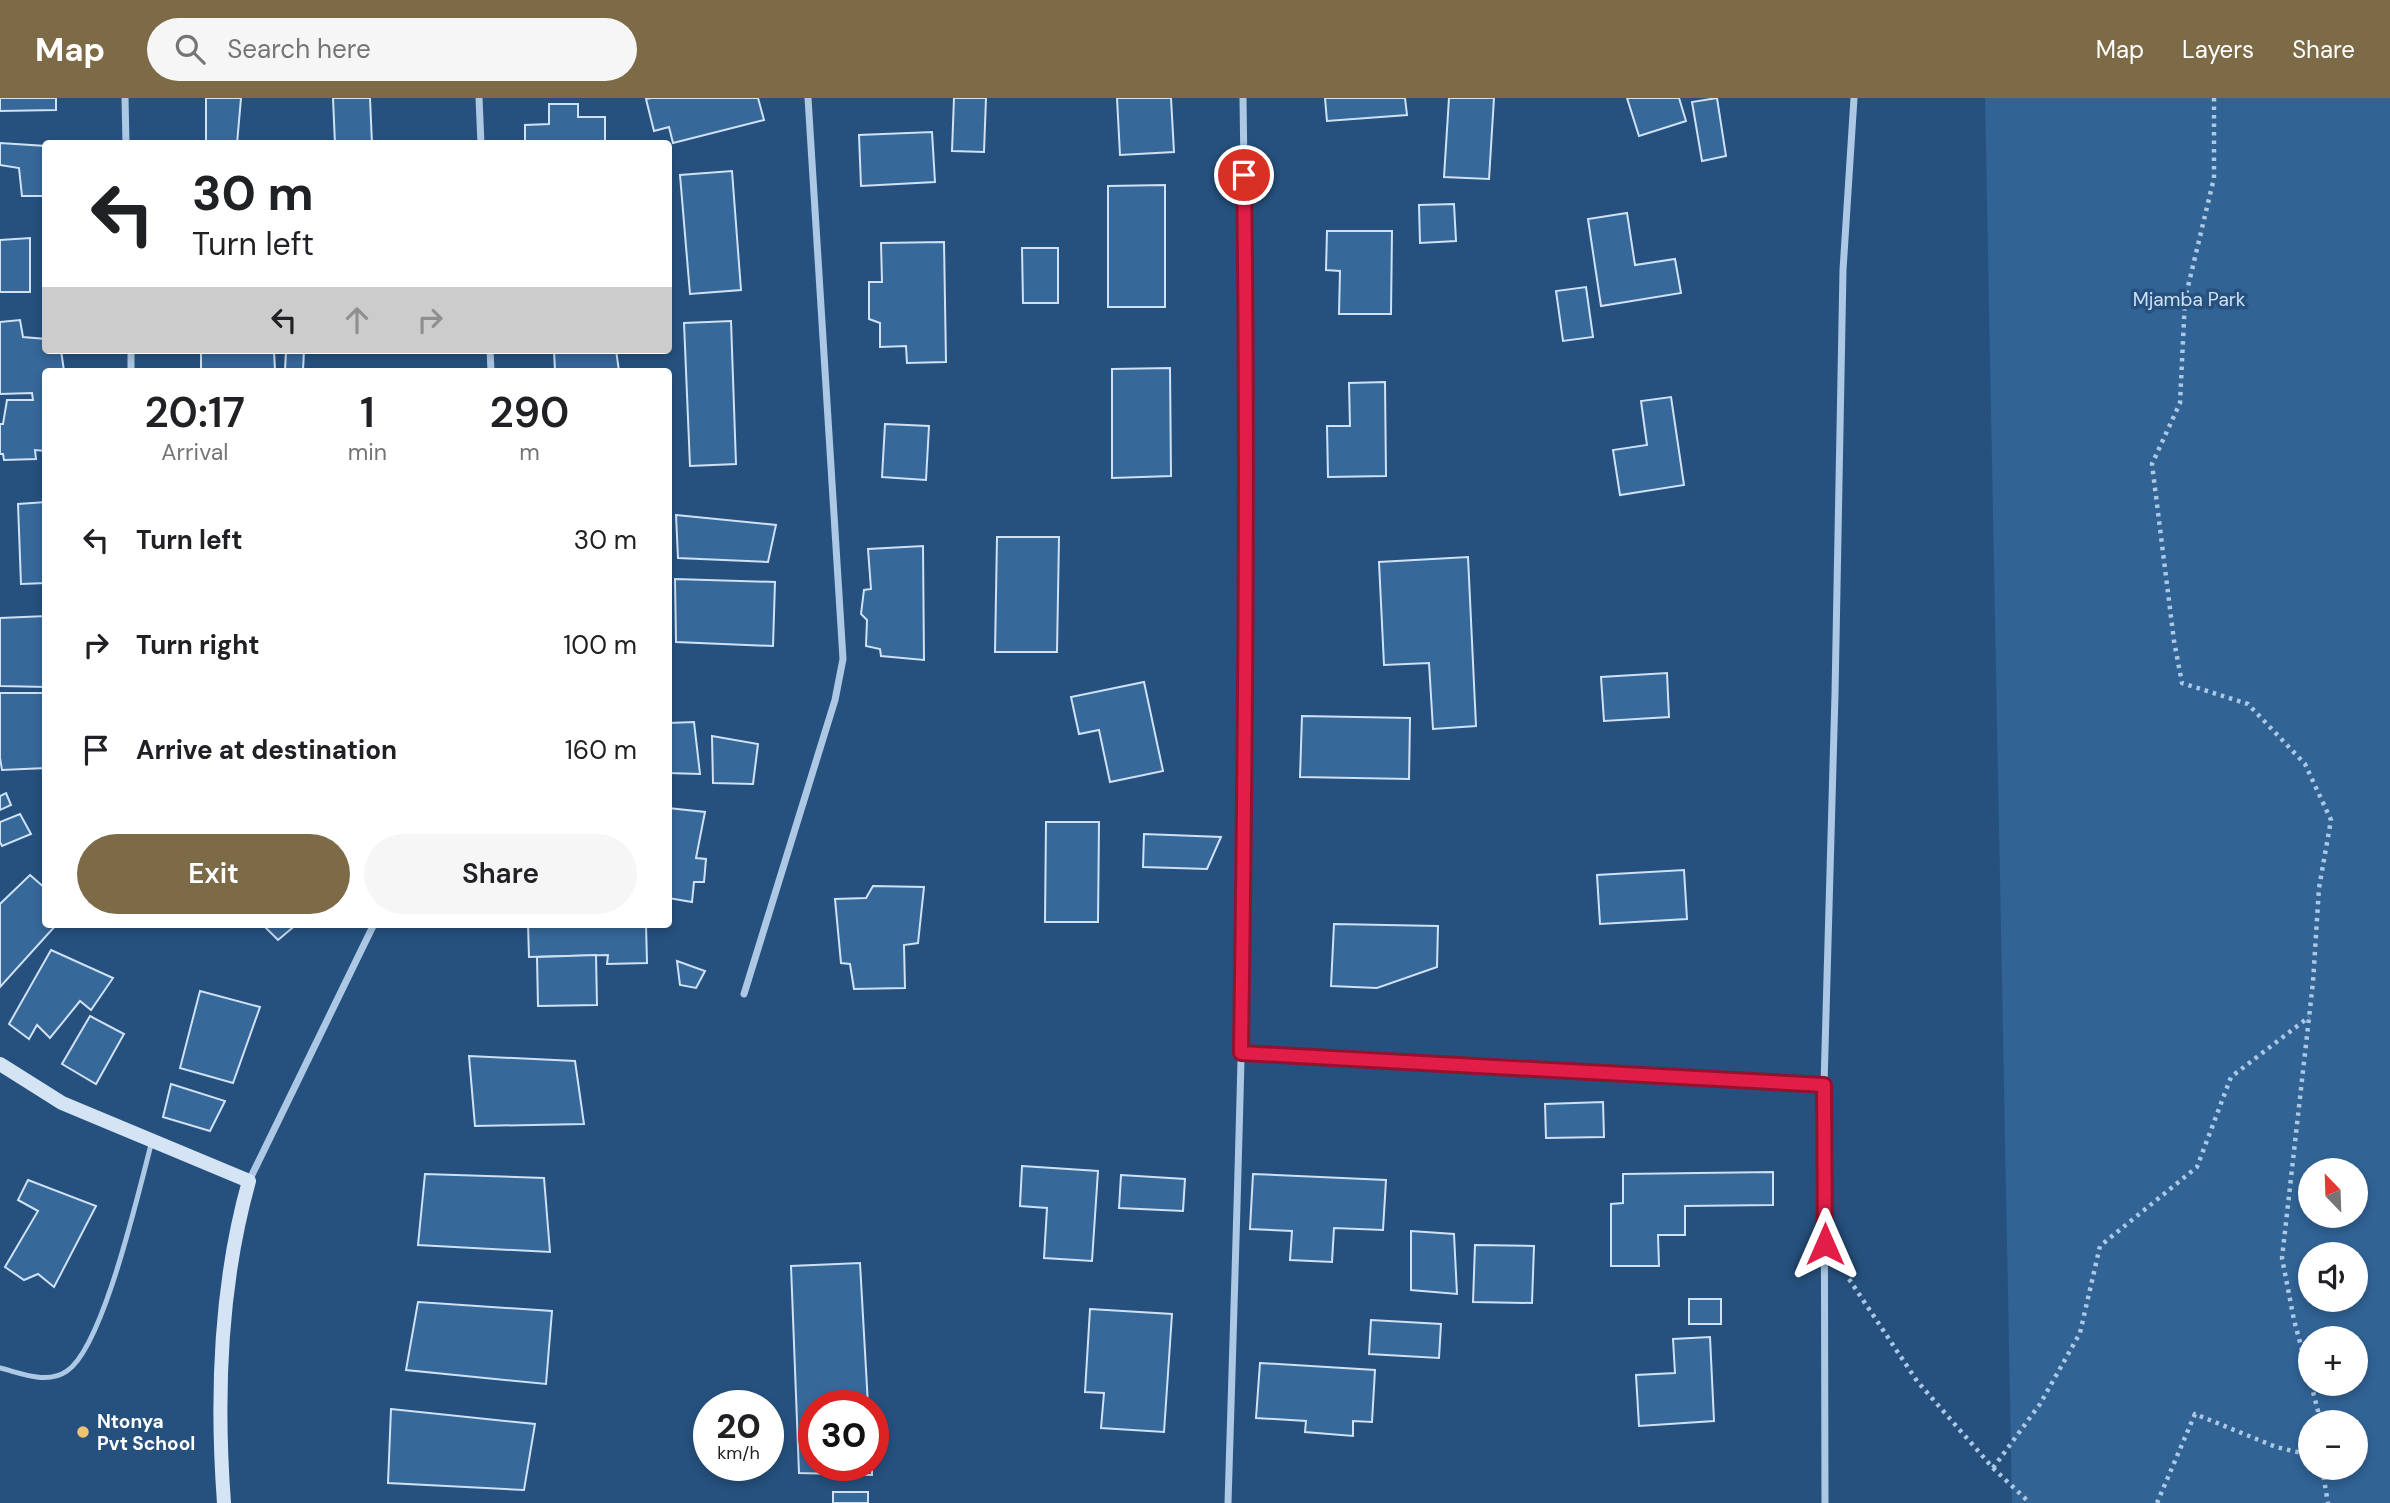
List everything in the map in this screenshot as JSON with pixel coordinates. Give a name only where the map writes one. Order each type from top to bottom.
[{"type":"street","points":[[125,98],[126,140]]},
{"type":"street","points":[[479,98],[481,140]]},
{"type":"street","points":[[744,994],[835,701],[843,659],[808,98]]},
{"type":"street","points":[[1228,1503],[1241,1053],[1247,659],[1243,98]]},
{"type":"street","points":[[1825,1503],[1824,1085],[1843,270],[1854,98]]},
{"type":"street","points":[[224,1503],[221,1418],[225,1312],[236,1226],[249,1181],[372,928]]},
{"type":"street","points":[[1241,1053],[1824,1085]]},
{"type":"street","points":[[0,1064],[62,1103],[249,1181]]},
{"type":"lane","points":[[0,1367],[44,1379],[67,1371],[90,1345],[117,1269],[152,1141]]},
{"type":"path","points":[[2214,98],[2214,178],[2185,299],[2180,403],[2152,464],[2182,683],[2248,704],[2305,764],[2331,820],[2319,888],[2309,1017],[2282,1258],[2298,1335]]},
{"type":"path","points":[[1993,1468],[2040,1405],[2080,1333],[2100,1246],[2197,1167],[2231,1077],[2309,1017]]},
{"type":"path","points":[[1825,1244],[1917,1381],[1993,1468],[2029,1503]]},
{"type":"path","points":[[2157,1503],[2195,1415],[2276,1447],[2298,1452]]},
{"type":"path","points":[[2324,1480],[2328,1503]]},
{"type":"green space","name":"Mjamba Park","points":[[1985,98],[2390,98],[2390,1503],[2012,1503]]},
{"type":"building","points":[[0,98],[56,98],[56,110],[0,111]]},
{"type":"building","points":[[206,98],[241,98],[237,140],[206,140]]},
{"type":"building","points":[[333,98],[370,98],[372,140],[335,140]]},
{"type":"building","points":[[758,98],[764,120],[673,143],[669,127],[654,131],[646,99]]},
{"type":"building","points":[[954,98],[986,98],[984,152],[952,151]]},
{"type":"building","points":[[1117,98],[1171,98],[1174,152],[1120,155]]},
{"type":"building","points":[[1325,98],[1405,98],[1407,115],[1327,121]]},
{"type":"building","points":[[1449,98],[1494,98],[1489,179],[1444,177]]},
{"type":"building","points":[[1627,98],[1679,98],[1686,121],[1639,136]]},
{"type":"building","points":[[1717,98],[1726,156],[1702,161],[1692,102]]},
{"type":"building","points":[[549,104],[578,104],[578,117],[605,117],[605,140],[525,140],[525,125],[549,124]]},
{"type":"building","points":[[932,132],[935,182],[861,186],[859,135]]},
{"type":"building","points":[[0,143],[42,146],[42,196],[22,196],[19,168],[0,165]]},
{"type":"building","points":[[732,171],[741,290],[690,294],[680,175]]},
{"type":"building","points":[[1165,185],[1165,307],[1108,307],[1108,186]]},
{"type":"building","points":[[1454,204],[1456,241],[1420,243],[1419,205]]},
{"type":"building","points":[[1627,213],[1635,265],[1675,259],[1681,293],[1601,306],[1588,219]]},
{"type":"building","points":[[1327,231],[1392,231],[1391,314],[1339,314],[1340,271],[1326,270]]},
{"type":"building","points":[[30,238],[30,292],[0,292],[0,240]]},
{"type":"building","points":[[944,242],[946,362],[907,363],[906,346],[880,347],[880,323],[869,319],[869,282],[882,282],[881,243]]},
{"type":"building","points":[[1022,248],[1058,248],[1058,303],[1023,303]]},
{"type":"building","points":[[1586,287],[1593,337],[1563,341],[1556,291]]},
{"type":"building","points":[[20,320],[23,337],[42,339],[42,354],[62,354],[64,368],[42,368],[42,451],[35,450],[36,459],[4,460],[3,454],[0,454],[0,424],[3,424],[7,400],[33,400],[32,393],[0,394],[0,322]]},
{"type":"building","points":[[731,321],[736,464],[690,466],[684,323]]},
{"type":"building","points":[[201,354],[274,354],[275,368],[201,368]]},
{"type":"building","points":[[286,354],[304,354],[303,368],[285,368]]},
{"type":"building","points":[[554,354],[617,354],[619,368],[555,368]]},
{"type":"building","points":[[1170,368],[1171,476],[1112,478],[1112,369]]},
{"type":"building","points":[[1385,382],[1386,476],[1328,477],[1327,426],[1350,426],[1349,383]]},
{"type":"building","points":[[1671,397],[1684,485],[1620,495],[1613,450],[1647,445],[1641,401]]},
{"type":"building","points":[[885,424],[929,426],[926,480],[882,477]]},
{"type":"building","points":[[42,502],[42,583],[21,584],[18,504]]},
{"type":"building","points":[[676,515],[776,525],[768,562],[678,558]]},
{"type":"building","points":[[997,537],[1059,537],[1057,652],[995,652]]},
{"type":"building","points":[[923,546],[924,660],[881,656],[880,649],[866,646],[867,620],[861,614],[864,590],[871,589],[868,549]]},
{"type":"building","points":[[1468,557],[1476,726],[1433,729],[1429,663],[1384,665],[1379,562]]},
{"type":"building","points":[[675,579],[775,582],[773,646],[676,642]]},
{"type":"building","points":[[42,616],[42,687],[0,686],[0,618]]},
{"type":"building","points":[[1667,673],[1669,717],[1604,721],[1601,677]]},
{"type":"building","points":[[1144,682],[1163,771],[1110,782],[1099,730],[1079,734],[1071,697]]},
{"type":"building","points":[[0,693],[42,693],[42,768],[2,770]]},
{"type":"building","points":[[1302,716],[1410,718],[1409,779],[1300,777]]},
{"type":"building","points":[[694,722],[700,774],[672,773],[672,723]]},
{"type":"building","points":[[712,736],[758,744],[753,784],[713,783]]},
{"type":"building","points":[[6,793],[11,805],[0,810],[0,796]]},
{"type":"building","points":[[672,808],[705,812],[696,858],[706,859],[704,882],[694,882],[692,902],[672,899]]},
{"type":"building","points":[[20,814],[31,834],[2,846],[0,822]]},
{"type":"building","points":[[1046,822],[1099,822],[1098,922],[1045,922]]},
{"type":"building","points":[[1144,834],[1221,837],[1207,869],[1143,867]]},
{"type":"building","points":[[1684,870],[1687,919],[1600,924],[1597,875]]},
{"type":"building","points":[[30,875],[42,886],[42,928],[53,928],[0,987],[0,904]]},
{"type":"building","points":[[873,886],[924,887],[918,943],[904,945],[905,988],[854,989],[850,964],[841,963],[835,899],[866,898]]},
{"type":"building","points":[[1334,924],[1438,926],[1437,967],[1377,988],[1331,986]]},
{"type":"building","points":[[266,928],[292,928],[278,940]]},
{"type":"building","points":[[528,928],[646,928],[647,963],[607,964],[608,955],[529,957]]},
{"type":"building","points":[[51,950],[113,978],[91,1010],[80,1001],[50,1038],[37,1025],[29,1039],[9,1024]]},
{"type":"building","points":[[596,955],[597,1005],[538,1006],[537,957]]},
{"type":"building","points":[[677,961],[705,971],[696,988],[680,985]]},
{"type":"building","points":[[200,991],[260,1007],[233,1083],[180,1068]]},
{"type":"building","points":[[90,1016],[124,1034],[96,1084],[62,1064]]},
{"type":"building","points":[[469,1056],[575,1061],[584,1124],[475,1126]]},
{"type":"building","points":[[171,1084],[225,1101],[210,1131],[163,1117]]},
{"type":"building","points":[[1603,1102],[1604,1137],[1546,1138],[1545,1104]]},
{"type":"building","points":[[1022,1166],[1098,1171],[1092,1261],[1044,1258],[1047,1208],[1020,1206]]},
{"type":"building","points":[[1773,1172],[1773,1205],[1685,1206],[1685,1235],[1658,1235],[1659,1266],[1611,1266],[1611,1204],[1623,1203],[1623,1174]]},
{"type":"building","points":[[425,1174],[544,1178],[550,1252],[418,1245]]},
{"type":"building","points":[[1253,1174],[1386,1180],[1383,1230],[1334,1228],[1332,1262],[1290,1260],[1292,1231],[1250,1229]]},
{"type":"building","points":[[1121,1175],[1185,1179],[1183,1211],[1119,1208]]},
{"type":"building","points":[[28,1180],[96,1206],[54,1287],[38,1274],[24,1280],[5,1267],[38,1211],[18,1200]]},
{"type":"building","points":[[1411,1231],[1454,1234],[1457,1294],[1411,1290]]},
{"type":"building","points":[[1475,1245],[1534,1246],[1532,1303],[1473,1302]]},
{"type":"building","points":[[860,1263],[867,1390],[798,1390],[798,1447],[791,1266]]},
{"type":"building","points":[[1689,1299],[1721,1299],[1721,1324],[1689,1324]]},
{"type":"building","points":[[418,1302],[552,1311],[546,1384],[406,1370]]},
{"type":"building","points":[[1090,1309],[1172,1314],[1164,1432],[1101,1428],[1104,1393],[1085,1392]]},
{"type":"building","points":[[1371,1320],[1441,1324],[1439,1358],[1369,1354]]},
{"type":"building","points":[[1710,1337],[1714,1421],[1639,1426],[1636,1375],[1675,1373],[1673,1339]]},
{"type":"building","points":[[1260,1363],[1375,1370],[1372,1422],[1353,1421],[1353,1436],[1305,1432],[1306,1421],[1256,1418]]},
{"type":"building","points":[[391,1409],[535,1424],[524,1490],[388,1483]]},
{"type":"building","points":[[833,1492],[868,1492],[868,1503],[833,1503]]},
{"type":"place","name":"Ntonya Pvt School","points":[[83,1432]]},
{"type":"route","points":[[1244,175],[1247,715],[1241,1053],[1824,1085],[1825,1244]]}]
